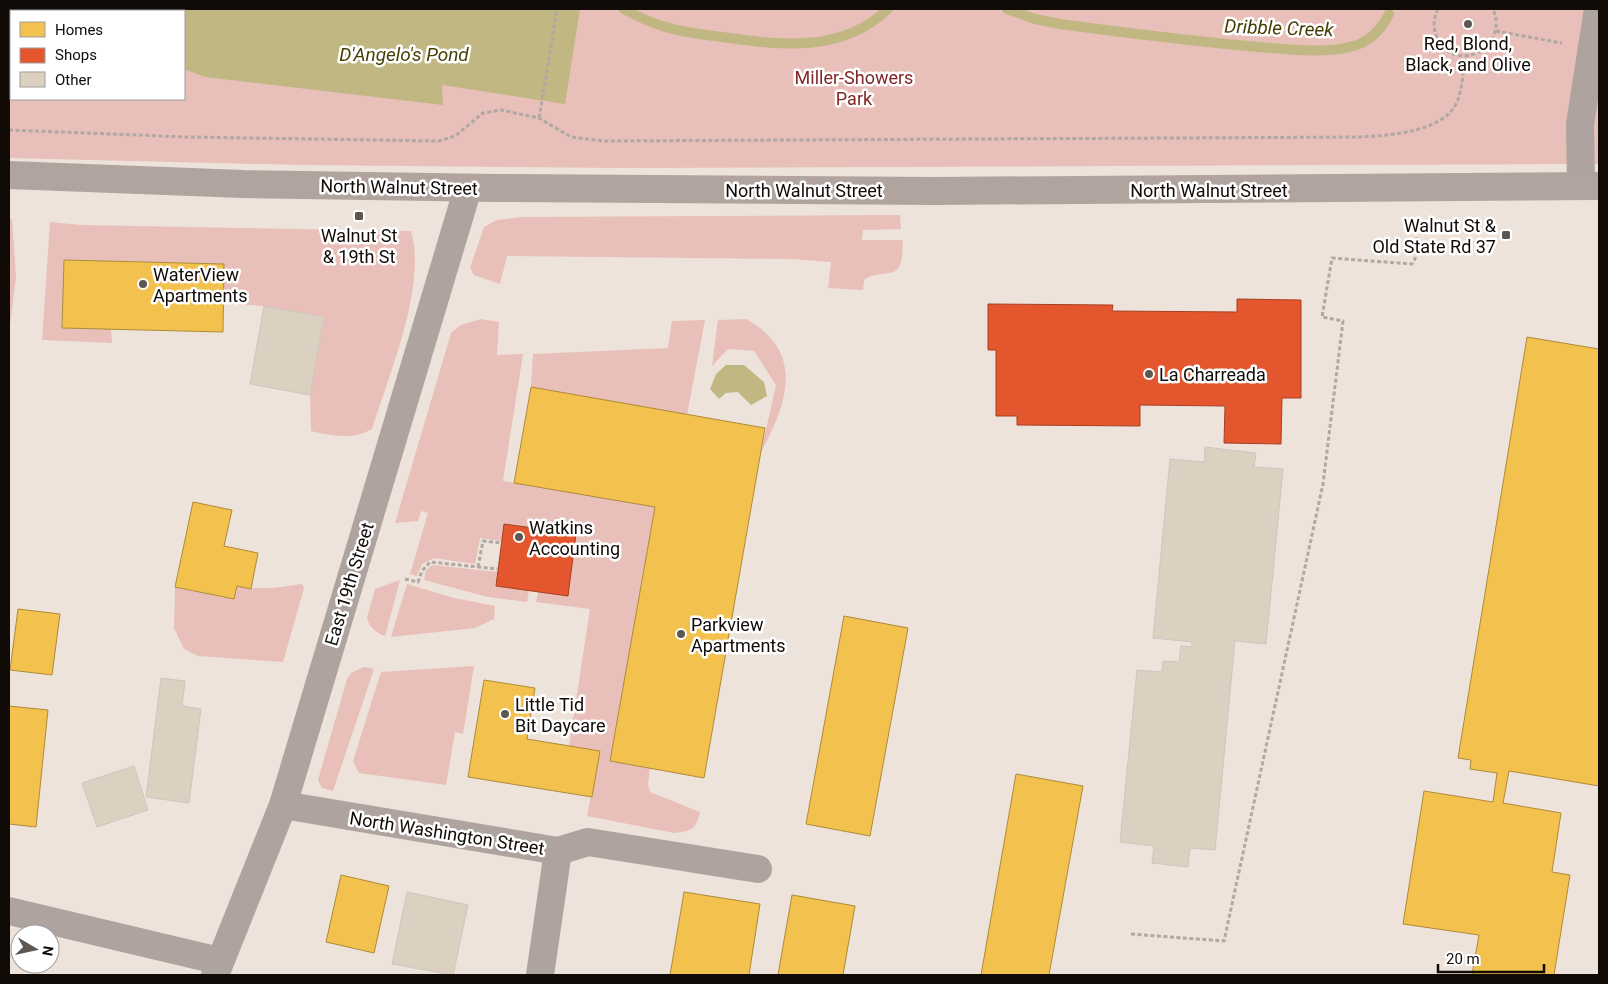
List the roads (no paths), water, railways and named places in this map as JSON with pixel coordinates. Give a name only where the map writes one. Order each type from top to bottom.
[{"type":"main road","name":"North Walnut Street","points":[[9,175],[242,184],[468,188],[944,191],[1590,186]]},
{"type":"street","points":[[1590,186],[1580,124],[1598,9]]},
{"type":"street","points":[[1590,186],[1599,145]]},
{"type":"street","name":"East 19th Street","points":[[217,968],[283,805],[468,188]]},
{"type":"street","name":"North Washington Street","points":[[283,805],[558,851],[588,842],[758,870]]},
{"type":"street","points":[[540,975],[558,851]]},
{"type":"street","points":[[9,911],[217,968]]},
{"type":"water","name":"D'Angelo's Pond","points":[[9,9],[580,9],[565,104],[442,85],[443,105],[205,77],[185,69],[185,10],[10,10],[9,46]]},
{"type":"water","points":[[726,365],[744,365],[764,382],[767,396],[751,405],[738,392],[726,393],[719,399],[710,389],[716,374]]},
{"type":"waterway","name":"Dribble Creek","points":[[624,9],[649,21],[683,31],[788,44],[830,40],[870,23],[888,9]]},
{"type":"waterway","name":"Dribble Creek","points":[[1007,9],[1035,19],[1060,24],[1208,42],[1315,51],[1357,45],[1368,39],[1378,30],[1389,14]]},
{"type":"place","name":"Red, Blond, Black, and Olive","points":[[1468,24]]},
{"type":"place","name":"Walnut St & 19th St","points":[[359,216]]},
{"type":"place","name":"Walnut St & Old State Rd 37","points":[[1506,235]]},
{"type":"place","name":"WaterView Apartments","points":[[143,284]]},
{"type":"place","name":"La Charreada","points":[[1149,374]]},
{"type":"place","name":"Watkins Accounting","points":[[519,537]]},
{"type":"place","name":"Parkview Apartments","points":[[681,634]]},
{"type":"place","name":"Little Tid Bit Daycare","points":[[505,714]]},
{"type":"park label","name":"Miller-Showers Park","points":[[854,87]]}]
